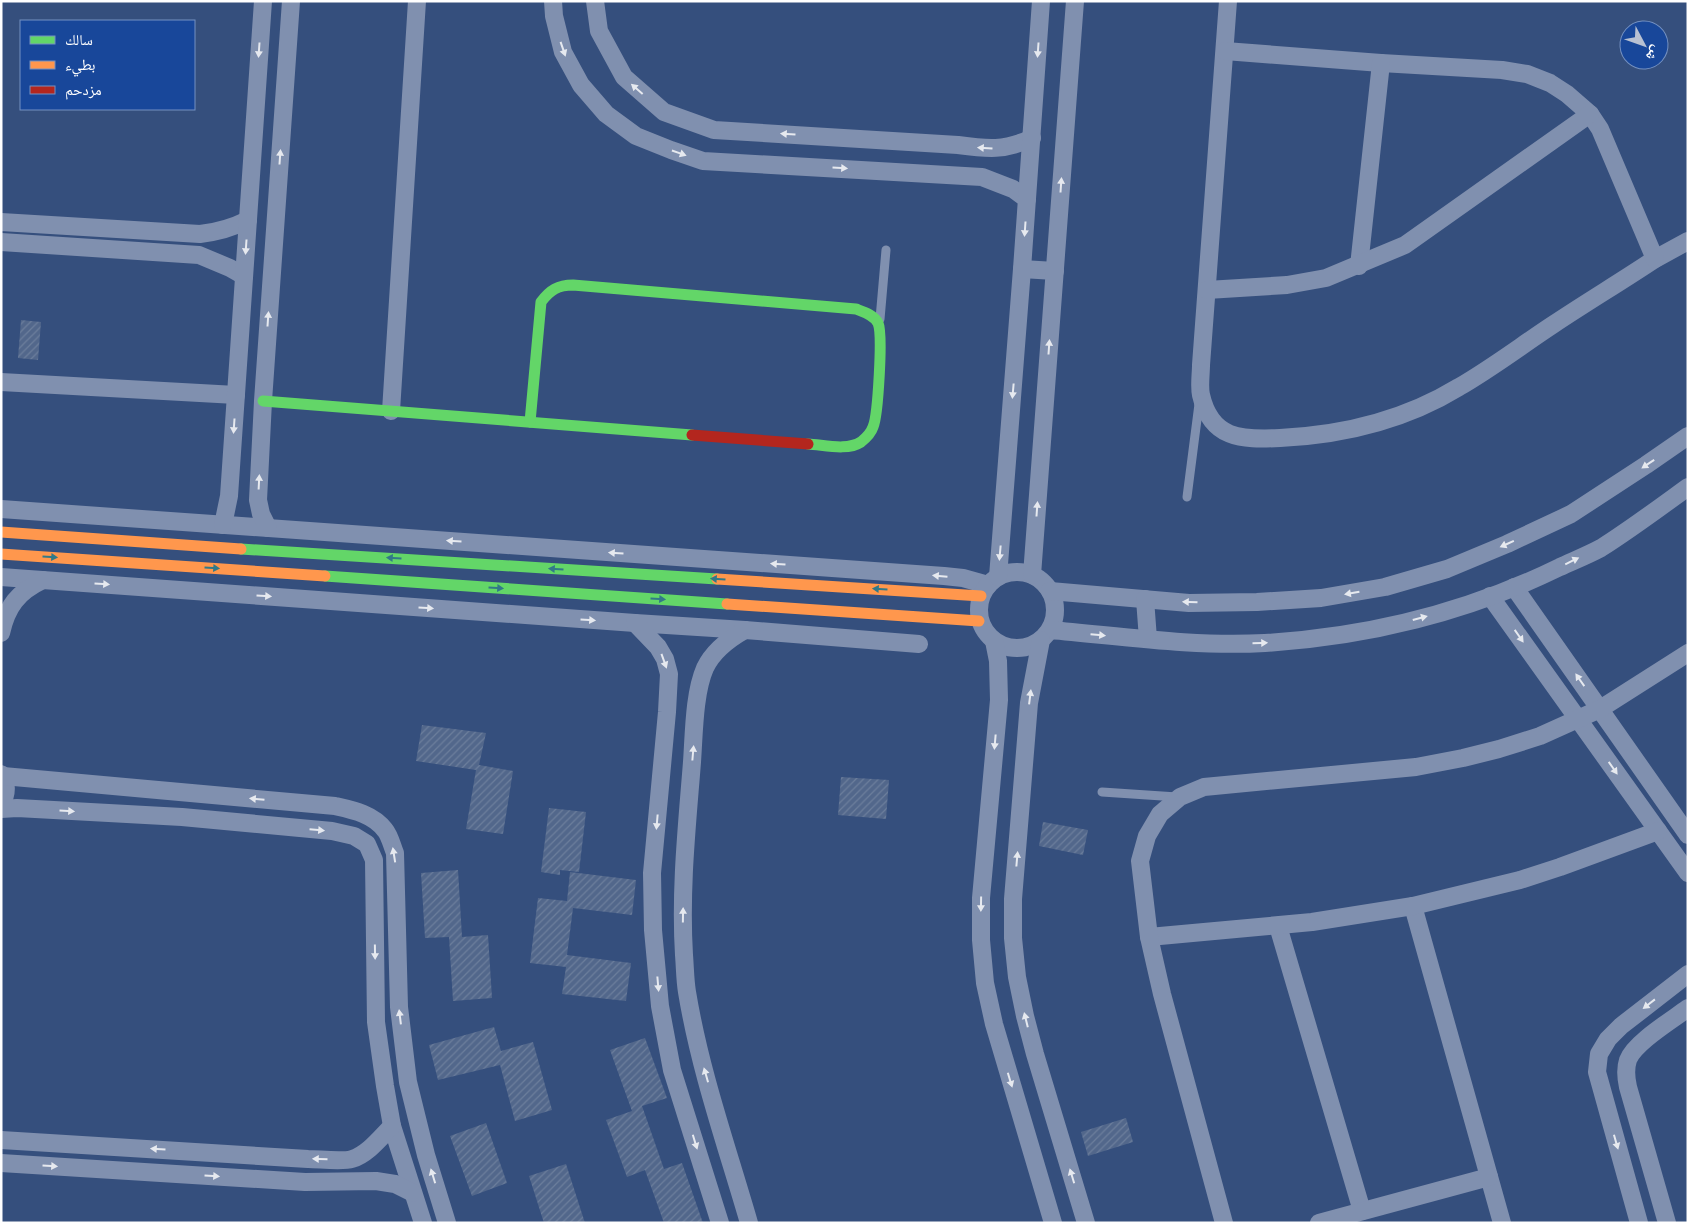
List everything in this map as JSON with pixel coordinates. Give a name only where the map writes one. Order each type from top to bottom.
[{"type":"street","points":[[224,525],[229,496],[263,1]]},
{"type":"street","points":[[268,528],[261,514],[258,500],[262,402],[291,1]]},
{"type":"street","points":[[391,411],[417,1]]},
{"type":"street","points":[[553,1],[554,16],[563,52],[581,85],[606,114],[636,136],[704,161],[956,174],[982,177],[998,182],[1028,199]]},
{"type":"street","points":[[594,1],[599,31],[624,77],[664,112],[714,130],[958,145],[988,149],[1018,145],[1032,138]]},
{"type":"street","points":[[1041,1],[1022,269],[989,586],[978,608],[980,621],[985,632],[994,641],[1005,647],[1018,649],[1030,646],[1045,635],[1190,642],[1263,643],[1312,639],[1387,627],[1460,607],[1531,581],[1600,548],[1688,487]]},
{"type":"street","points":[[1032,575],[1075,1]]},
{"type":"street","points":[[1228,1],[1201,365],[1201,393],[1209,418],[1228,435],[1253,440],[1338,433],[1380,422],[1420,408],[1459,388],[1655,259],[1688,241]]},
{"type":"street","points":[[1224,50],[1381,63],[1502,70],[1527,74],[1550,83],[1567,94],[1590,114],[1600,129],[1655,259]]},
{"type":"street","points":[[1358,266],[1381,63]]},
{"type":"street","points":[[1206,290],[1287,285],[1326,278],[1405,245],[1590,114]]},
{"type":"street","points":[[956,174],[958,145]]},
{"type":"street","points":[[1,222],[200,234],[233,228],[248,220]]},
{"type":"street","points":[[1,242],[199,255],[244,276]]},
{"type":"street","points":[[1022,269],[1055,271]]},
{"type":"street","points":[[262,402],[849,447],[860,444],[869,436],[874,426],[881,339],[879,324],[870,313],[856,309],[560,285],[549,291],[541,302],[530,422]]},
{"type":"street","points":[[1,382],[236,395]]},
{"type":"street","points":[[1050,590],[1189,603],[1257,602],[1321,598],[1385,587],[1447,569],[1571,514],[1646,466],[1688,436]]},
{"type":"street","points":[[1,509],[944,576],[963,578],[989,586]]},
{"type":"street","points":[[299,530],[300,552]]},
{"type":"street","points":[[1,532],[300,552],[989,586],[1009,573],[1020,572],[1032,575],[1042,581],[1050,590],[1054,604],[1054,618],[1045,635],[1029,703],[1013,899],[1013,938],[1017,977],[1025,1016],[1086,1223]]},
{"type":"street","points":[[1,554],[980,621]]},
{"type":"street","points":[[1,578],[919,644]]},
{"type":"street","points":[[1,633],[4,620],[18,595],[30,586],[43,580]]},
{"type":"street","points":[[1514,588],[1688,835]]},
{"type":"street","points":[[1490,596],[1688,873]]},
{"type":"street","points":[[1145,599],[1148,639]]},
{"type":"street","points":[[634,623],[658,647],[665,659],[669,674],[652,873],[652,930],[660,1006],[672,1070],[720,1223]]},
{"type":"street","points":[[745,630],[728,640],[712,657],[701,681],[696,717],[684,860],[682,926],[687,991],[700,1054],[749,1223]]},
{"type":"street","points":[[994,641],[998,661],[999,700],[981,898],[980,940],[985,983],[994,1024],[1053,1223]]},
{"type":"street","points":[[1224,1223],[1162,994],[1149,937],[1140,861],[1146,836],[1160,814],[1180,797],[1204,787],[1386,770],[1463,758],[1499,749],[1540,736],[1600,709],[1688,653]]},
{"type":"street","points":[[667,712],[672,706],[681,702],[692,707],[696,717]]},
{"type":"street","points":[[1,804],[6,792],[2,775],[335,806],[354,810],[372,818],[386,831],[395,853],[399,1007],[408,1082],[426,1155],[447,1223]]},
{"type":"street","points":[[40,809],[33,795],[34,790],[42,780]]},
{"type":"street","points":[[1,809],[40,809],[182,817],[332,831],[354,836],[367,844],[374,860],[376,1022],[392,1126],[423,1223]]},
{"type":"street","points":[[1149,937],[1278,926],[1346,918],[1413,906],[1520,880],[1658,831]]},
{"type":"street","points":[[1413,906],[1502,1223]]},
{"type":"street","points":[[1278,926],[1362,1211]]},
{"type":"street","points":[[1639,1223],[1597,1072],[1599,1054],[1608,1038],[1621,1026],[1688,974]]},
{"type":"street","points":[[1667,1223],[1625,1073],[1628,1059],[1636,1047],[1688,1008]]},
{"type":"street","points":[[1,1140],[350,1160],[364,1152],[392,1126]]},
{"type":"street","points":[[350,1160],[358,1168],[353,1181]]},
{"type":"street","points":[[1,1163],[304,1182],[376,1181],[396,1184],[413,1194]]},
{"type":"street","points":[[1319,1223],[1489,1176]]},
{"type":"lane","points":[[879,324],[886,250]]},
{"type":"lane","points":[[1187,497],[1201,393]]},
{"type":"lane","points":[[1102,792],[1180,797]]},
{"type":"building","points":[[21,320],[41,322],[38,360],[18,358]]},
{"type":"building","points":[[422,725],[486,733],[479,765],[513,771],[503,834],[466,829],[476,770],[416,761]]},
{"type":"building","points":[[841,777],[889,780],[886,819],[838,815]]},
{"type":"building","points":[[549,808],[586,812],[579,872],[560,870],[560,875],[541,872]]},
{"type":"building","points":[[1043,822],[1088,830],[1083,855],[1039,846]]},
{"type":"building","points":[[458,870],[462,937],[488,935],[492,998],[453,1001],[449,937],[425,938],[421,873]]},
{"type":"building","points":[[570,872],[636,880],[632,915],[573,908],[567,955],[631,963],[626,1001],[562,994],[566,967],[530,963],[538,898],[567,901]]},
{"type":"building","points":[[494,1027],[501,1051],[533,1042],[552,1110],[515,1121],[500,1065],[438,1080],[429,1045]]},
{"type":"building","points":[[645,1038],[667,1098],[642,1106],[664,1169],[682,1163],[703,1223],[664,1223],[645,1170],[627,1177],[606,1120],[632,1111],[610,1050]]},
{"type":"building","points":[[1126,1118],[1133,1142],[1088,1156],[1081,1132]]},
{"type":"building","points":[[486,1123],[507,1183],[472,1196],[450,1136]]},
{"type":"building","points":[[566,1164],[585,1223],[544,1223],[529,1176]]},
{"type":"traffic: fast","points":[[530,422],[541,302],[551,291],[559,287],[573,285],[856,309],[876,320],[879,330],[878,392],[875,420],[872,429],[861,442],[855,445],[836,447],[808,444]]},
{"type":"traffic: fast","points":[[263,401],[692,435]]},
{"type":"traffic: fast","points":[[241,549],[717,579]]},
{"type":"traffic: fast","points":[[325,576],[727,604]]},
{"type":"traffic: slow","points":[[1,532],[241,549]]},
{"type":"traffic: slow","points":[[1,554],[325,576]]},
{"type":"traffic: slow","points":[[717,579],[981,596]]},
{"type":"traffic: slow","points":[[727,604],[979,621]]},
{"type":"traffic: jam","points":[[692,435],[808,444]]}]
